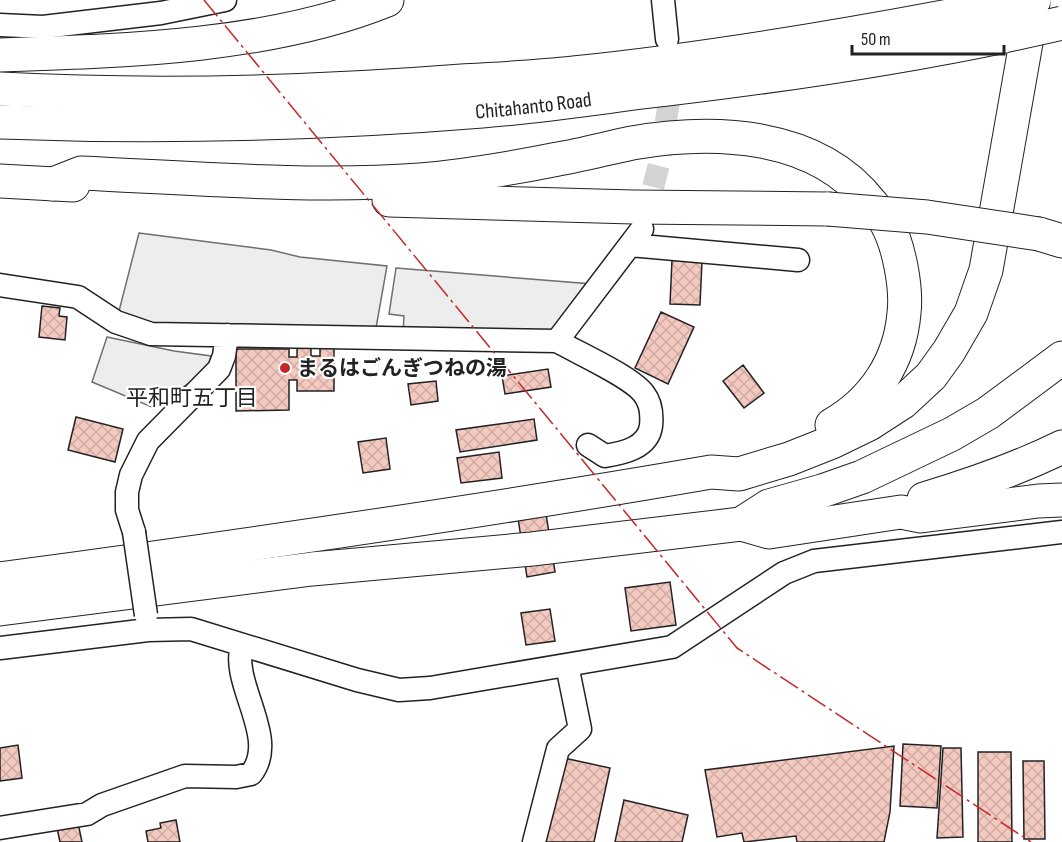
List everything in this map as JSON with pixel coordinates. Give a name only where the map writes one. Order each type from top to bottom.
[{"type":"highway","points":[[0,55],[117,51],[205,42],[282,30],[361,11],[387,0]]},
{"type":"highway","points":[[1023,63],[1035,45],[1045,0]]},
{"type":"highway","points":[[0,579],[310,537],[527,504],[711,472],[739,474],[789,459],[869,424],[903,402],[931,376],[971,313],[986,270],[1023,63],[1019,10]]},
{"type":"highway","name":"Chitahanto Road","points":[[0,88],[93,93],[328,90],[573,73],[700,57],[1019,10],[1062,23]]},
{"type":"highway","name":"Chitahanto Road","points":[[0,122],[202,125],[343,120],[483,111],[755,79],[912,55],[1019,10]]},
{"type":"highway","points":[[53,184],[81,173],[349,183],[421,180],[486,172],[632,143],[674,138],[748,139],[779,145],[809,155],[836,170],[864,194],[887,224],[898,255],[905,301],[903,333],[893,359],[878,387],[850,414],[819,432],[738,460],[711,472]]},
{"type":"highway","points":[[0,180],[271,197],[633,207],[828,209],[927,217],[1051,237]]},
{"type":"highway","points":[[741,524],[769,506],[862,477],[952,434],[988,413],[1062,358]]},
{"type":"highway","points":[[901,512],[916,501],[967,486],[1062,447]]},
{"type":"highway","points":[[0,609],[312,569],[532,549],[741,524],[769,532],[901,512],[921,516],[1062,500]]},
{"type":"street","points":[[0,25],[43,27],[161,13],[225,0]]},
{"type":"street","points":[[663,0],[667,39]]},
{"type":"street","points":[[557,341],[636,237],[798,260]]},
{"type":"street","points":[[0,285],[78,297],[116,322],[151,334],[557,341],[633,383],[646,396],[652,416],[650,434],[639,446],[622,454],[604,456],[588,445]]},
{"type":"street","points":[[147,623],[134,532],[127,510],[126,492],[131,475],[148,441],[219,369],[224,356],[227,335]]},
{"type":"street","points":[[0,648],[147,623],[191,629],[357,680],[399,690],[430,688],[672,647],[784,573],[814,561],[1062,532]]},
{"type":"street","points":[[0,828],[87,814],[102,805],[185,776],[236,777],[251,774],[259,765],[261,753],[260,740],[243,672],[240,652],[242,645]]},
{"type":"street","points":[[534,842],[558,749],[580,729],[567,665]]},
{"type":"shaded area","points":[[139,233],[271,250],[300,257],[387,266],[376,328],[156,326],[119,311]]},
{"type":"shaded area","points":[[396,268],[592,284],[550,336],[403,333],[404,316],[389,314]]},
{"type":"shaded area","points":[[107,337],[211,356],[207,370],[154,408],[92,382]]},
{"type":"building","points":[[672,260],[702,261],[700,305],[670,304]]},
{"type":"building","points":[[42,306],[60,308],[59,316],[67,317],[65,340],[39,337]]},
{"type":"building","points":[[661,312],[694,327],[668,384],[635,368]]},
{"type":"building","name":"まるはごんぎつねの湯","points":[[320,342],[334,342],[334,391],[297,391],[297,380],[289,380],[289,410],[236,411],[236,349],[289,349],[289,357],[297,357],[297,348],[311,348],[311,356],[320,356]]},
{"type":"building","points":[[743,365],[764,393],[744,408],[723,381]]},
{"type":"building","points":[[548,369],[551,387],[505,394],[502,376]]},
{"type":"building","points":[[436,381],[438,401],[411,405],[408,384]]},
{"type":"building","points":[[76,417],[123,429],[115,462],[68,450]]},
{"type":"building","points":[[534,419],[537,440],[460,452],[456,430]]},
{"type":"building","points":[[386,438],[390,469],[363,473],[358,442]]},
{"type":"building","points":[[499,452],[502,478],[461,483],[457,458]]},
{"type":"building","points":[[542,488],[555,572],[527,577],[514,492]]},
{"type":"building","points":[[670,582],[676,625],[631,631],[625,588]]},
{"type":"building","points":[[550,609],[555,641],[526,645],[521,613]]},
{"type":"building","points":[[903,744],[941,746],[937,808],[900,806]]},
{"type":"building","points":[[18,745],[22,778],[0,781],[0,748]]},
{"type":"building","points":[[894,746],[890,812],[884,842],[797,842],[796,836],[744,842],[742,833],[717,837],[705,770]]},
{"type":"building","points":[[943,748],[961,748],[963,837],[937,838]]},
{"type":"building","points":[[978,752],[1011,752],[1012,842],[978,842]]},
{"type":"building","points":[[564,758],[610,768],[594,842],[545,842]]},
{"type":"building","points":[[1023,761],[1044,761],[1045,839],[1024,839]]},
{"type":"building","points":[[624,800],[688,815],[682,842],[615,842]]},
{"type":"building","points":[[176,820],[180,842],[148,842],[146,831],[161,828],[160,823]]},
{"type":"building","points":[[78,823],[82,842],[60,842],[57,828]]},
{"type":"tunnel","points":[[645,219],[660,160],[673,75]]},
{"type":"power","points":[[204,0],[737,648],[1031,842]]},
{"type":"place","name":"まるはごんぎつねの湯","points":[[285,368]]},
{"type":"district","name":"平和町五丁目","points":[[192,398]]}]
